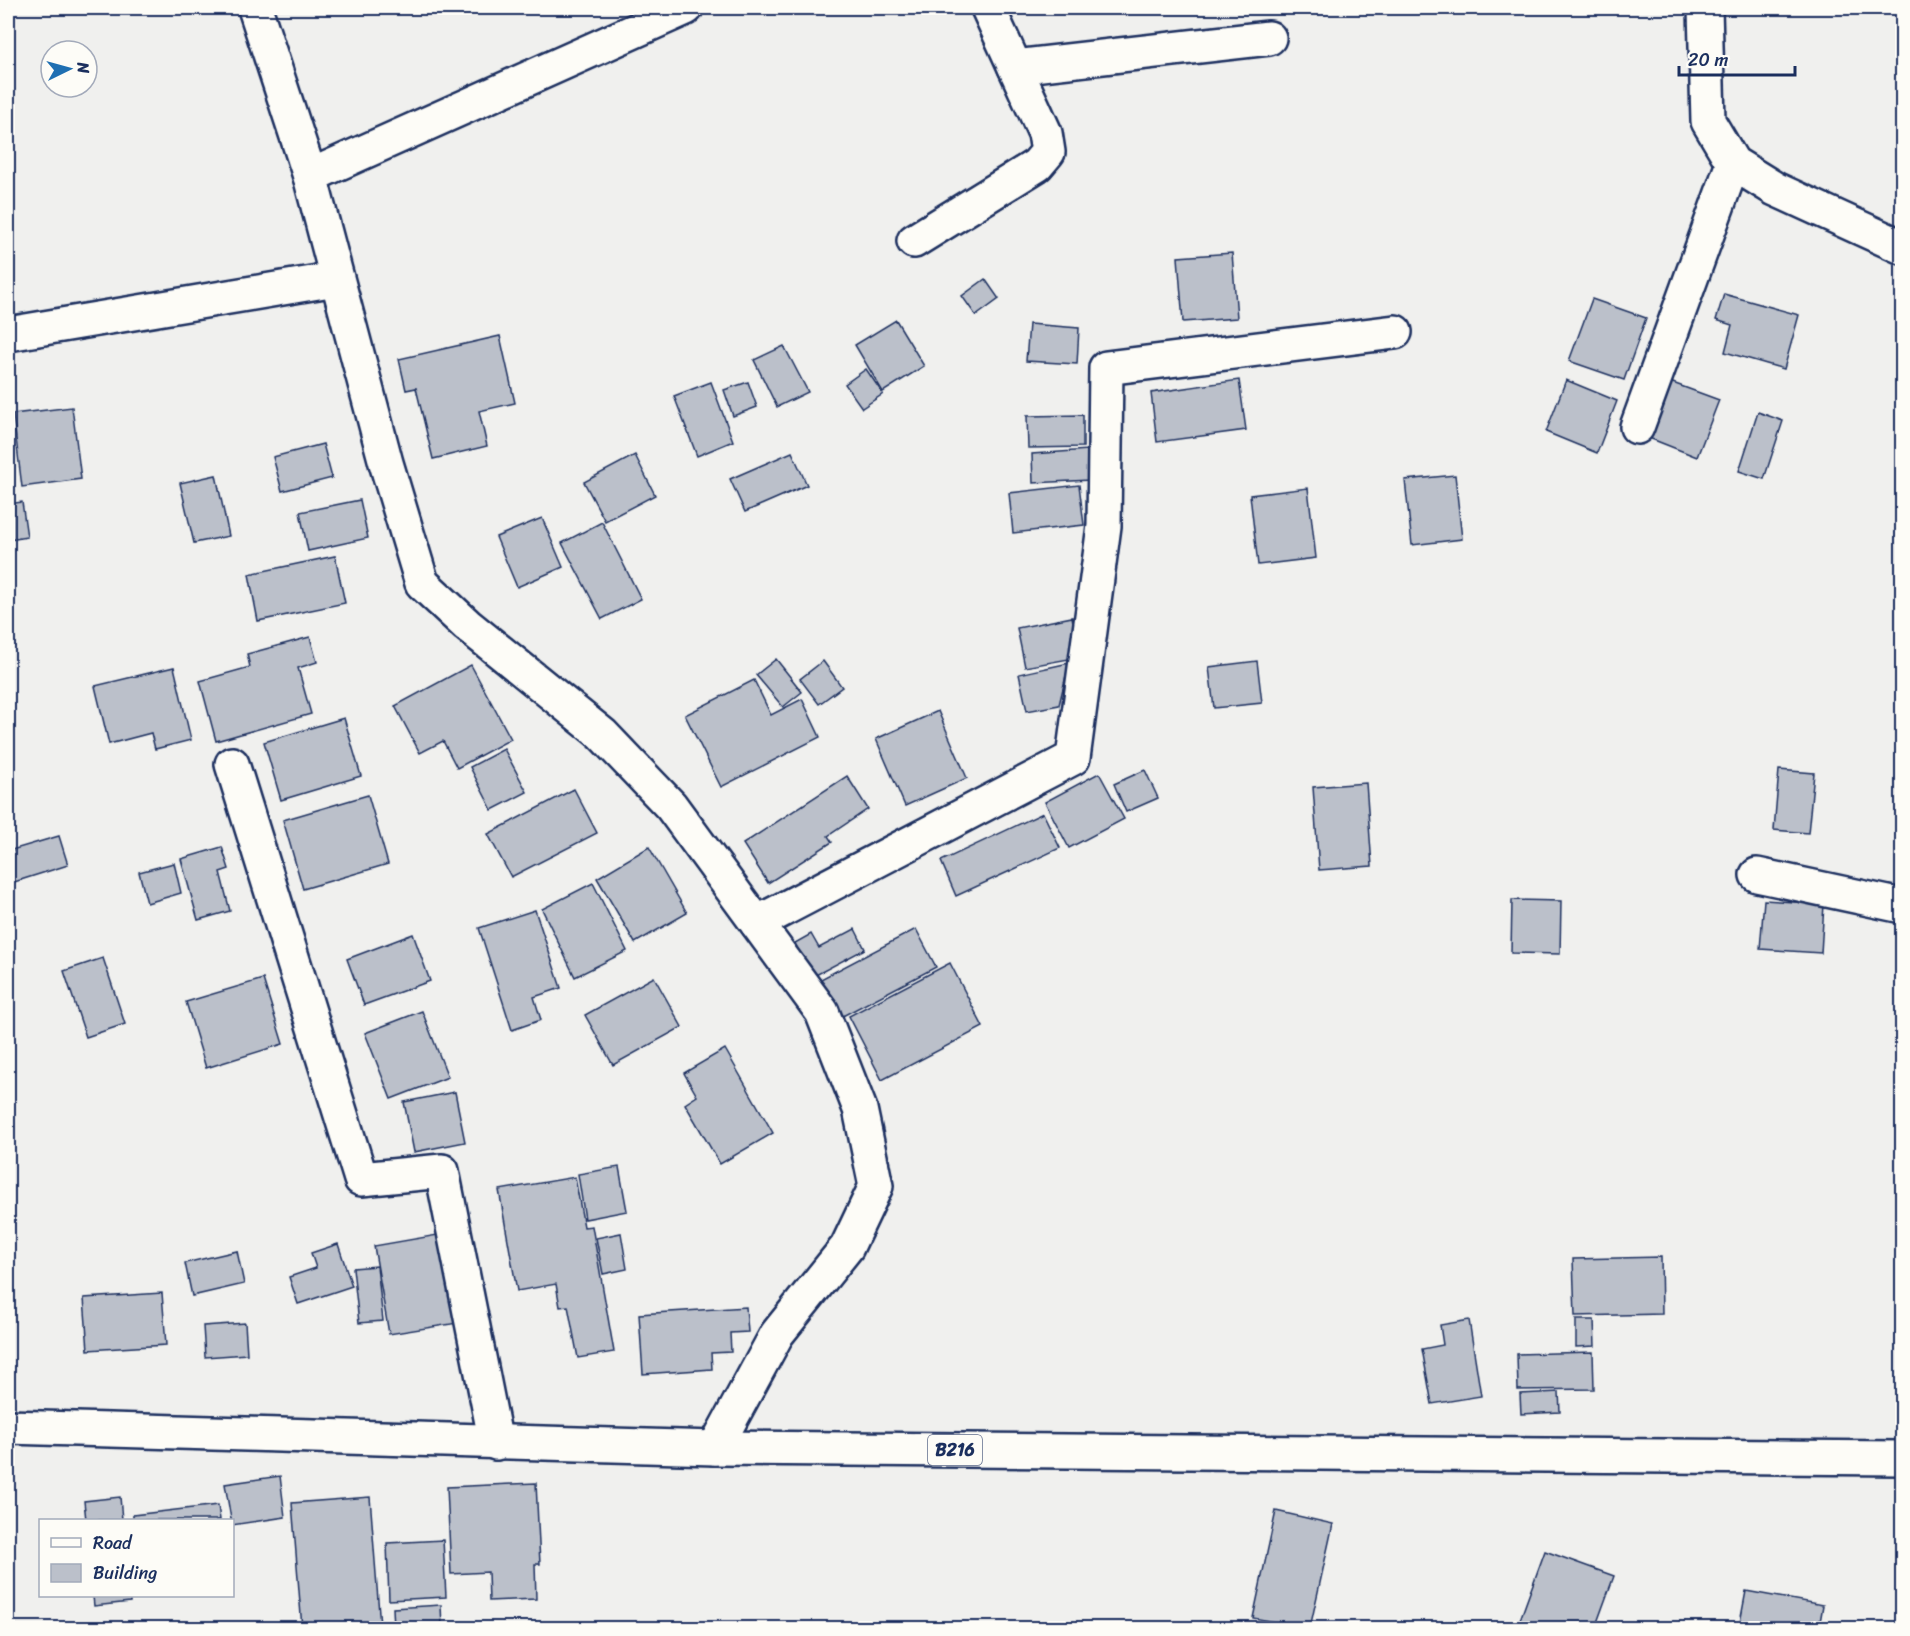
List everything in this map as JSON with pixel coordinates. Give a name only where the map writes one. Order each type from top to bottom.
[{"type":"street","points":[[255,8],[310,176],[336,279],[422,583],[467,625],[602,735],[671,806],[822,1012],[860,1109],[876,1186],[847,1246],[777,1334],[715,1448]]},
{"type":"street","points":[[310,176],[686,8]]},
{"type":"street","points":[[914,241],[1037,165],[1048,152],[1045,133],[988,8]]},
{"type":"street","points":[[1705,8],[1708,121],[1733,163],[1775,189],[1902,247]]},
{"type":"street","points":[[1015,67],[1269,39]]},
{"type":"street","points":[[1637,427],[1733,163]]},
{"type":"street","points":[[8,334],[336,279]]},
{"type":"street","points":[[757,923],[1073,758],[1104,526],[1106,368],[1395,332]]},
{"type":"street","points":[[232,764],[361,1179],[442,1171],[496,1443]]},
{"type":"street","points":[[1757,875],[1902,906]]},
{"type":"street","name":"B216","points":[[8,1427],[715,1448],[1902,1457]]},
{"type":"building","points":[[1232,253],[1237,318],[1183,322],[1178,257]]},
{"type":"building","points":[[985,279],[999,299],[976,316],[962,296]]},
{"type":"building","points":[[1724,294],[1799,315],[1784,369],[1725,352],[1732,325],[1716,320]]},
{"type":"building","points":[[1592,299],[1646,318],[1624,380],[1569,361]]},
{"type":"building","points":[[896,320],[924,366],[883,392],[855,345]]},
{"type":"building","points":[[1029,324],[1079,328],[1077,364],[1026,361]]},
{"type":"building","points":[[500,336],[515,403],[479,411],[487,446],[433,459],[416,388],[406,390],[399,359]]},
{"type":"building","points":[[784,346],[808,392],[777,407],[754,360]]},
{"type":"building","points":[[866,369],[883,394],[862,408],[845,384]]},
{"type":"building","points":[[1239,380],[1246,430],[1157,442],[1151,393]]},
{"type":"building","points":[[1566,380],[1617,401],[1597,453],[1546,432]]},
{"type":"building","points":[[711,382],[733,441],[697,456],[674,396]]},
{"type":"building","points":[[748,382],[757,407],[733,416],[724,390]]},
{"type":"building","points":[[1670,382],[1719,400],[1697,457],[1649,438]]},
{"type":"building","points":[[72,407],[81,479],[22,487],[13,414]]},
{"type":"building","points":[[1758,412],[1783,421],[1764,479],[1739,471]]},
{"type":"building","points":[[1083,415],[1083,447],[1028,448],[1027,416]]},
{"type":"building","points":[[323,444],[332,478],[282,491],[273,457]]},
{"type":"building","points":[[1088,450],[1090,480],[1033,483],[1032,454]]},
{"type":"building","points":[[792,452],[807,485],[745,512],[730,479]]},
{"type":"building","points":[[635,455],[655,495],[605,521],[584,482]]},
{"type":"building","points":[[216,475],[229,536],[194,543],[180,483]]},
{"type":"building","points":[[1455,475],[1462,539],[1412,545],[1405,480]]},
{"type":"building","points":[[1079,485],[1084,525],[1013,533],[1009,493]]},
{"type":"building","points":[[1308,488],[1316,558],[1258,565],[1250,495]]},
{"type":"building","points":[[360,500],[368,538],[308,551],[300,512]]},
{"type":"building","points":[[22,502],[27,537],[8,540],[8,504]]},
{"type":"building","points":[[542,518],[563,567],[517,587],[496,537]]},
{"type":"building","points":[[602,522],[641,599],[602,619],[562,543]]},
{"type":"building","points":[[335,556],[345,603],[258,621],[249,574]]},
{"type":"building","points":[[1072,617],[1080,657],[1025,667],[1017,628]]},
{"type":"building","points":[[310,637],[317,662],[298,668],[311,714],[216,741],[200,681],[250,667],[247,654]]},
{"type":"building","points":[[776,659],[802,692],[783,707],[756,675]]},
{"type":"building","points":[[823,661],[842,687],[819,704],[800,679]]},
{"type":"building","points":[[1257,661],[1262,703],[1214,708],[1209,667]]},
{"type":"building","points":[[1069,663],[1059,705],[1027,711],[1019,674]]},
{"type":"building","points":[[471,665],[511,739],[457,768],[443,741],[420,753],[395,706]]},
{"type":"building","points":[[174,667],[191,740],[155,749],[151,733],[109,744],[95,686]]},
{"type":"building","points":[[754,680],[771,715],[802,699],[820,737],[721,787],[685,715]]},
{"type":"building","points":[[938,711],[967,778],[905,806],[876,739]]},
{"type":"building","points":[[344,718],[361,776],[281,800],[264,742]]},
{"type":"building","points":[[504,749],[527,792],[492,810],[470,767]]},
{"type":"building","points":[[1145,770],[1158,798],[1126,812],[1114,784]]},
{"type":"building","points":[[1779,770],[1814,773],[1808,833],[1774,830]]},
{"type":"building","points":[[1099,773],[1124,819],[1069,848],[1045,802]]},
{"type":"building","points":[[847,776],[868,809],[828,836],[832,842],[768,883],[743,844]]},
{"type":"building","points":[[1366,783],[1372,866],[1319,870],[1313,787]]},
{"type":"building","points":[[574,789],[597,833],[511,877],[488,834]]},
{"type":"building","points":[[368,795],[388,864],[303,889],[283,820]]},
{"type":"building","points":[[1043,813],[1060,848],[956,896],[941,861]]},
{"type":"building","points":[[59,836],[68,865],[11,883],[8,851]]},
{"type":"building","points":[[222,847],[229,869],[220,872],[230,911],[198,920],[181,859]]},
{"type":"building","points":[[649,847],[687,913],[635,943],[597,878]]},
{"type":"building","points":[[174,863],[181,893],[147,903],[139,872]]},
{"type":"building","points":[[593,883],[627,951],[575,977],[542,909]]},
{"type":"building","points":[[1512,900],[1561,901],[1560,954],[1511,953]]},
{"type":"building","points":[[1764,900],[1824,904],[1821,953],[1760,949]]},
{"type":"building","points":[[535,910],[561,988],[534,997],[541,1020],[512,1030],[479,928]]},
{"type":"building","points":[[855,929],[865,949],[812,977],[795,943],[811,934],[819,948]]},
{"type":"building","points":[[916,929],[936,967],[837,1019],[817,981]]},
{"type":"building","points":[[413,934],[430,981],[364,1005],[347,959]]},
{"type":"building","points":[[103,958],[125,1024],[86,1037],[64,971]]},
{"type":"building","points":[[950,963],[983,1027],[882,1080],[849,1016]]},
{"type":"building","points":[[654,977],[682,1027],[613,1065],[585,1015]]},
{"type":"building","points":[[263,979],[283,1044],[206,1068],[186,1002]]},
{"type":"building","points":[[422,1011],[448,1077],[391,1099],[365,1033]]},
{"type":"building","points":[[725,1049],[773,1133],[720,1164],[685,1104],[697,1096],[684,1073]]},
{"type":"building","points":[[455,1092],[465,1142],[414,1152],[404,1102]]},
{"type":"building","points":[[619,1167],[627,1211],[585,1219],[578,1174]]},
{"type":"building","points":[[575,1177],[584,1227],[592,1226],[614,1352],[578,1358],[568,1306],[560,1307],[556,1284],[517,1291],[499,1190]]},
{"type":"building","points":[[621,1233],[627,1269],[603,1274],[596,1238]]},
{"type":"building","points":[[443,1234],[458,1323],[389,1334],[374,1246]]},
{"type":"building","points":[[338,1244],[352,1286],[298,1304],[289,1277],[316,1268],[311,1253]]},
{"type":"building","points":[[237,1251],[244,1284],[192,1296],[185,1263]]},
{"type":"building","points":[[1661,1257],[1662,1314],[1575,1316],[1573,1259]]},
{"type":"building","points":[[377,1266],[383,1321],[359,1323],[353,1268]]},
{"type":"building","points":[[162,1293],[166,1345],[88,1350],[84,1298]]},
{"type":"building","points":[[746,1307],[748,1332],[730,1333],[731,1352],[711,1353],[712,1369],[643,1374],[639,1314]]},
{"type":"building","points":[[1469,1320],[1481,1396],[1432,1404],[1422,1349],[1443,1345],[1440,1325]]},
{"type":"building","points":[[1576,1320],[1594,1320],[1595,1346],[1576,1347]]},
{"type":"building","points":[[245,1323],[247,1354],[205,1357],[203,1326]]},
{"type":"building","points":[[1593,1352],[1594,1389],[1518,1390],[1517,1354]]},
{"type":"building","points":[[1559,1392],[1560,1412],[1521,1414],[1520,1394]]},
{"type":"building","points":[[280,1476],[285,1517],[234,1525],[225,1484]]},
{"type":"building","points":[[536,1483],[540,1564],[535,1564],[536,1599],[489,1601],[488,1572],[451,1574],[447,1487]]},
{"type":"building","points":[[120,1497],[122,1519],[86,1519],[84,1501]]},
{"type":"building","points":[[370,1497],[380,1626],[302,1628],[292,1503]]},
{"type":"building","points":[[218,1505],[220,1519],[133,1519],[133,1515]]},
{"type":"building","points":[[1276,1511],[1333,1524],[1310,1628],[1253,1618]]},
{"type":"building","points":[[443,1540],[446,1597],[389,1600],[387,1543]]},
{"type":"building","points":[[1545,1551],[1614,1576],[1595,1628],[1517,1628]]},
{"type":"building","points":[[1746,1591],[1823,1605],[1819,1628],[1739,1628]]},
{"type":"building","points":[[93,1597],[130,1597],[130,1602],[94,1606]]},
{"type":"building","points":[[441,1605],[442,1628],[394,1628],[393,1608]]}]
